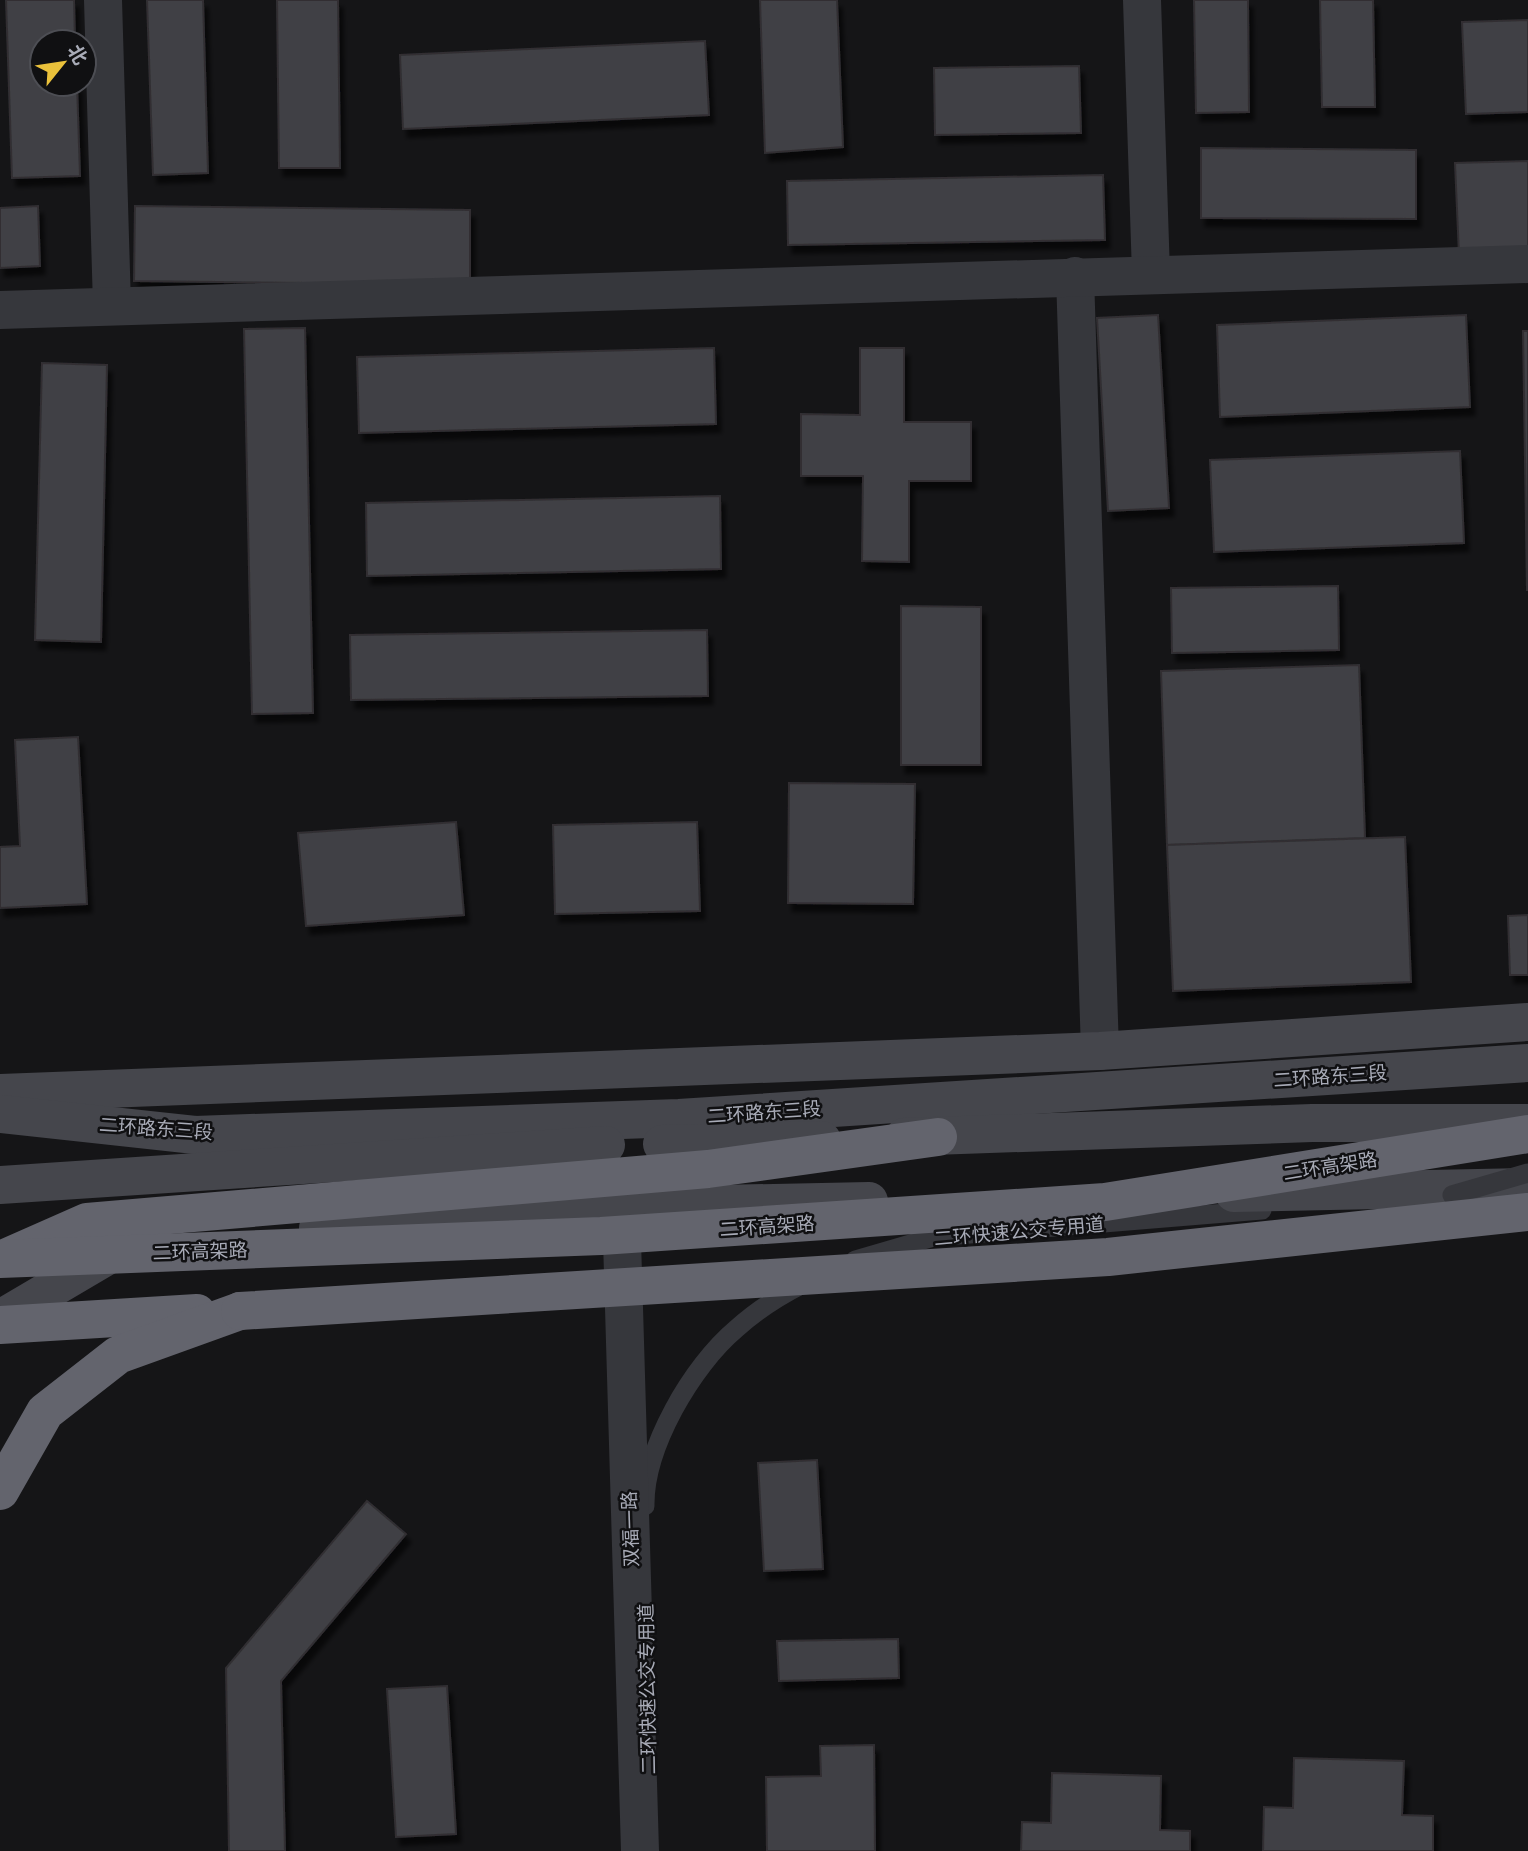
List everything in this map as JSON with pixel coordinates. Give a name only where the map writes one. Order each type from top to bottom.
[{"type":"highway","name":"二环高架路","points":[[0,1260],[601,1236],[1105,1202],[1528,1134]]},
{"type":"highway","points":[[0,1260],[87,1222],[708,1169],[938,1137]]},
{"type":"highway","points":[[0,1325],[1108,1257],[1528,1212]]},
{"type":"highway","points":[[0,1491],[45,1412],[118,1355],[240,1311]]},
{"type":"street","points":[[103,0],[112,306]]},
{"type":"street","points":[[1142,0],[1151,274]]},
{"type":"street","points":[[0,310],[1528,264]]},
{"type":"street","points":[[1075,276],[1100,1051]]},
{"type":"street","points":[[0,1093],[1100,1051],[1528,1022]]},
{"type":"street","name":"二环路东三段","points":[[0,1114],[195,1135],[679,1118],[1528,1063]]},
{"type":"street","name":"二环路东三段","points":[[0,1185],[597,1145],[938,1137],[1312,1123],[1528,1123]]},
{"type":"street","points":[[0,1319],[121,1248],[241,1232],[356,1227],[621,1206],[1528,1189]]},
{"type":"street","name":"双福一路","points":[[621,1206],[640,1851]]},
{"type":"lane","points":[[1452,1195],[1528,1173]]},
{"type":"lane","points":[[1452,1195],[1528,1189]]},
{"type":"lane","name":"二环快速公交专用道","points":[[649,1851],[645,1499],[659,1438],[702,1365],[735,1329],[783,1294],[833,1268],[934,1237],[1452,1195]]},
{"type":"building","points":[[6,0],[74,0],[75,28],[28,28],[28,98],[77,98],[80,176],[12,178]]},
{"type":"building","points":[[147,0],[203,0],[208,173],[153,175]]},
{"type":"building","points":[[277,0],[338,0],[340,168],[279,168]]},
{"type":"building","points":[[760,0],[837,0],[843,147],[765,153]]},
{"type":"building","points":[[1194,0],[1248,0],[1249,112],[1196,113]]},
{"type":"building","points":[[1320,0],[1373,0],[1375,107],[1322,107]]},
{"type":"building","points":[[1528,20],[1528,112],[1466,114],[1462,22]]},
{"type":"building","points":[[705,41],[709,115],[403,129],[400,55]]},
{"type":"building","points":[[1079,66],[1081,133],[935,135],[934,68]]},
{"type":"building","points":[[1201,148],[1416,150],[1416,219],[1201,218]]},
{"type":"building","points":[[1528,161],[1528,252],[1459,255],[1455,163]]},
{"type":"building","points":[[1103,175],[1105,240],[788,245],[787,181]]},
{"type":"building","points":[[38,206],[40,266],[0,268],[0,208]]},
{"type":"building","points":[[135,206],[470,210],[470,285],[134,281]]},
{"type":"building","points":[[1158,315],[1169,508],[1108,511],[1097,318]]},
{"type":"building","points":[[1466,315],[1470,407],[1220,417],[1217,325]]},
{"type":"building","points":[[305,328],[313,713],[252,714],[244,329]]},
{"type":"building","points":[[1523,331],[1528,331],[1528,590],[1527,590]]},
{"type":"building","points":[[714,348],[716,424],[359,433],[357,357]]},
{"type":"building","points":[[860,348],[904,348],[904,422],[971,422],[971,481],[909,481],[909,562],[862,561],[863,476],[801,476],[801,414],[860,415]]},
{"type":"building","points":[[42,363],[107,365],[101,642],[35,640]]},
{"type":"building","points":[[1460,451],[1464,543],[1214,552],[1210,460]]},
{"type":"building","points":[[720,496],[721,569],[367,576],[366,503]]},
{"type":"building","points":[[1338,586],[1339,650],[1172,653],[1171,588]]},
{"type":"building","points":[[901,606],[981,607],[981,765],[901,765]]},
{"type":"building","points":[[707,630],[708,696],[351,700],[350,635]]},
{"type":"building","points":[[1359,665],[1365,838],[1167,845],[1161,671]]},
{"type":"building","points":[[78,737],[87,904],[0,908],[0,847],[20,846],[15,740]]},
{"type":"building","points":[[789,783],[915,784],[913,904],[788,903]]},
{"type":"building","points":[[456,822],[464,915],[306,926],[298,833]]},
{"type":"building","points":[[697,822],[700,911],[555,914],[553,825]]},
{"type":"building","points":[[1405,837],[1411,982],[1173,991],[1167,845]]},
{"type":"building","points":[[1528,915],[1528,975],[1510,975],[1508,916]]},
{"type":"building","points":[[817,1460],[823,1569],[764,1571],[758,1463]]},
{"type":"building","points":[[367,1501],[406,1534],[281,1681],[285,1851],[229,1851],[226,1668]]},
{"type":"building","points":[[898,1639],[899,1678],[779,1681],[777,1641]]},
{"type":"building","points":[[447,1686],[456,1834],[396,1837],[387,1689]]},
{"type":"building","points":[[874,1745],[875,1851],[767,1851],[766,1777],[821,1776],[820,1746]]},
{"type":"building","points":[[1294,1758],[1404,1761],[1402,1815],[1433,1816],[1433,1851],[1263,1851],[1264,1807],[1293,1808]]},
{"type":"building","points":[[1052,1773],[1161,1776],[1160,1830],[1190,1831],[1190,1851],[1021,1851],[1022,1822],[1051,1823]]}]
